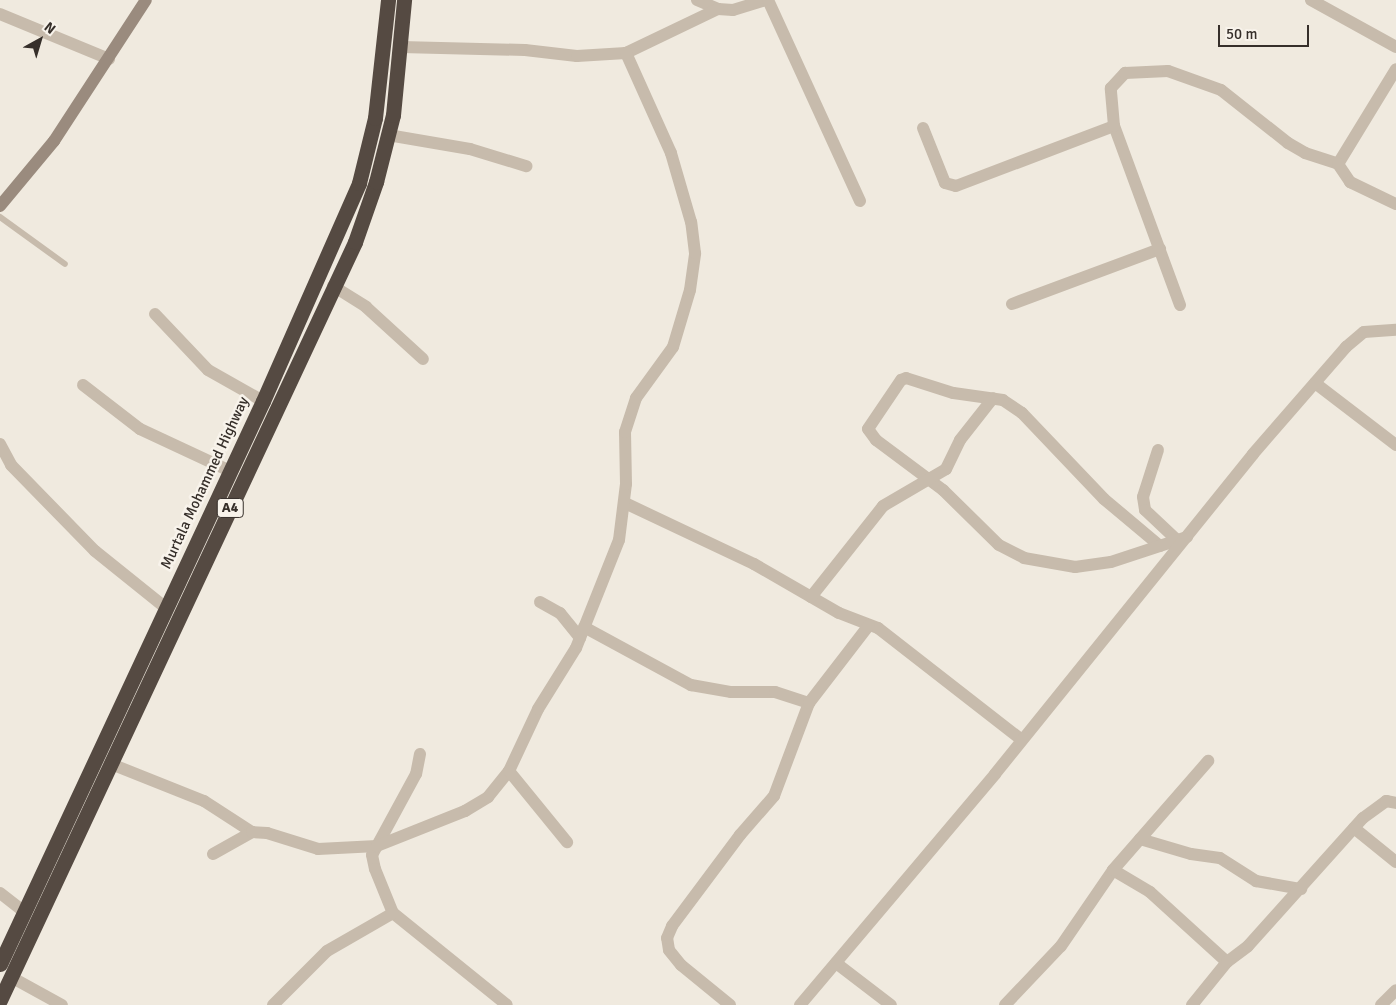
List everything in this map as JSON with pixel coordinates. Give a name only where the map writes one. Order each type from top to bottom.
[{"type":"highway","name":"Murtala Mohammed Highway","points":[[0,964],[4,945],[24,912],[166,608],[228,470],[263,401],[359,183],[375,118],[388,0]]},
{"type":"highway","name":"A4","points":[[4,1001],[11,977],[355,242],[388,134],[401,47],[404,0]]},
{"type":"street","points":[[0,206],[54,141],[146,0]]},
{"type":"street","points":[[697,0],[718,9]]},
{"type":"street","points":[[401,47],[525,50],[577,56],[626,53],[718,9],[750,7],[767,0],[860,201]]},
{"type":"street","points":[[1311,0],[1396,47]]},
{"type":"street","points":[[0,14],[109,59]]},
{"type":"street","points":[[111,764],[204,801],[252,832],[267,833],[318,849],[377,846],[465,811],[488,797],[509,770],[538,709],[564,672],[619,540],[625,503],[625,432],[636,398],[673,346],[690,290],[695,253],[690,222],[670,153],[626,53]]},
{"type":"street","points":[[1338,164],[1396,69]]},
{"type":"street","points":[[1180,306],[1114,126],[1110,95],[1118,77],[1134,71],[1168,71],[1221,90],[1288,143],[1305,153],[1338,164],[1350,182],[1396,204]]},
{"type":"street","points":[[923,128],[945,183],[956,186],[1114,126]]},
{"type":"street","points":[[388,134],[470,149],[526,166]]},
{"type":"street","points":[[1012,304],[1160,249]]},
{"type":"street","points":[[333,286],[366,307],[423,359]]},
{"type":"street","points":[[155,314],[208,370],[263,401]]},
{"type":"street","points":[[800,1005],[1022,740],[1182,539],[1315,383],[1364,332],[1396,330]]},
{"type":"street","points":[[1160,546],[1104,499],[1010,402],[953,393],[906,378],[901,380],[868,429],[876,440],[928,477],[999,544],[1024,558],[1075,567],[1111,562],[1182,539]]},
{"type":"street","points":[[1315,383],[1396,445]]},
{"type":"street","points":[[83,384],[140,429],[228,470]]},
{"type":"street","points":[[811,597],[883,506],[928,477],[946,469],[960,440],[993,398]]},
{"type":"street","points":[[0,444],[11,466],[95,551],[166,608]]},
{"type":"street","points":[[1158,450],[1143,497],[1145,510],[1182,539]]},
{"type":"street","points":[[625,503],[754,564],[811,597],[886,633],[1022,740]]},
{"type":"street","points":[[540,602],[560,613],[582,632],[691,685],[731,692],[775,692],[809,703]]},
{"type":"street","points":[[730,1005],[682,965],[669,950],[667,938],[672,926],[740,835],[774,796],[809,703],[869,625]]},
{"type":"street","points":[[420,754],[416,774],[372,855],[375,869],[393,912],[507,1005]]},
{"type":"street","points":[[1005,1005],[1061,946],[1113,870],[1208,761]]},
{"type":"street","points":[[509,770],[567,842]]},
{"type":"street","points":[[1192,1005],[1227,962],[1248,946],[1354,828],[1377,806],[1386,801],[1396,803]]},
{"type":"street","points":[[1354,828],[1396,862]]},
{"type":"street","points":[[213,854],[252,832]]},
{"type":"street","points":[[1140,839],[1191,854],[1220,858],[1268,885],[1301,889]]},
{"type":"street","points":[[1113,870],[1150,892],[1227,962]]},
{"type":"street","points":[[0,893],[24,912]]},
{"type":"street","points":[[282,1002],[327,951],[393,912]]},
{"type":"street","points":[[836,963],[891,1005]]},
{"type":"street","points":[[11,977],[62,1005]]},
{"type":"street","points":[[1382,1005],[1396,990]]},
{"type":"lane","points":[[0,217],[65,264]]}]
